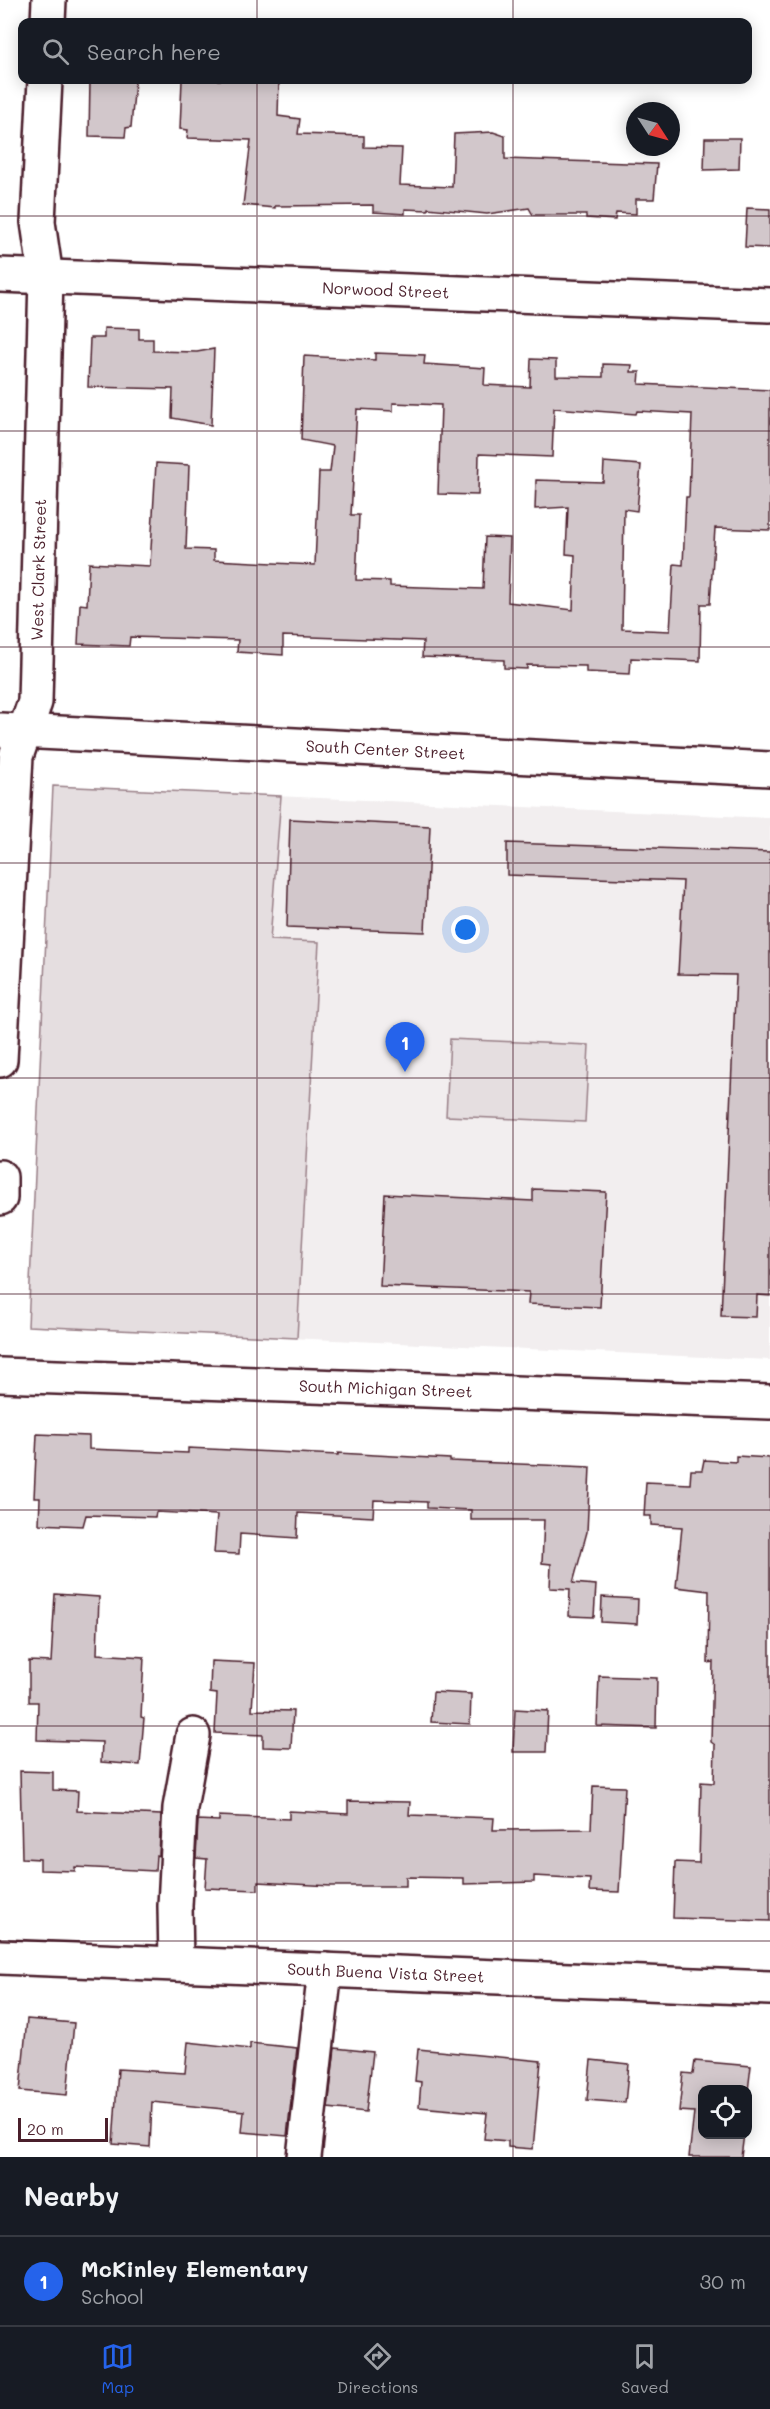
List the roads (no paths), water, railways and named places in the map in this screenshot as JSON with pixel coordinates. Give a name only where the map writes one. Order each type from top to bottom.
[{"type":"street","points":[[48,18],[49,0]]},
{"type":"street","name":"West Clark Street","points":[[0,1060],[16,756],[13,730],[35,702],[46,277],[38,222],[45,84]]},
{"type":"street","name":"Norwood Street","points":[[0,275],[770,305]]},
{"type":"street","name":"South Center Street","points":[[13,730],[770,769]]},
{"type":"street","points":[[0,1177],[0,1198]]},
{"type":"street","name":"South Michigan Street","points":[[0,1375],[770,1402]]},
{"type":"street","points":[[176,1964],[175,1906],[180,1808],[193,1735]]},
{"type":"street","name":"South Buena Vista Street","points":[[0,1957],[770,1988]]},
{"type":"street","points":[[304,2157],[325,1970]]},
{"type":"place","name":"McKinley Elementary","points":[[405,1072]]}]
